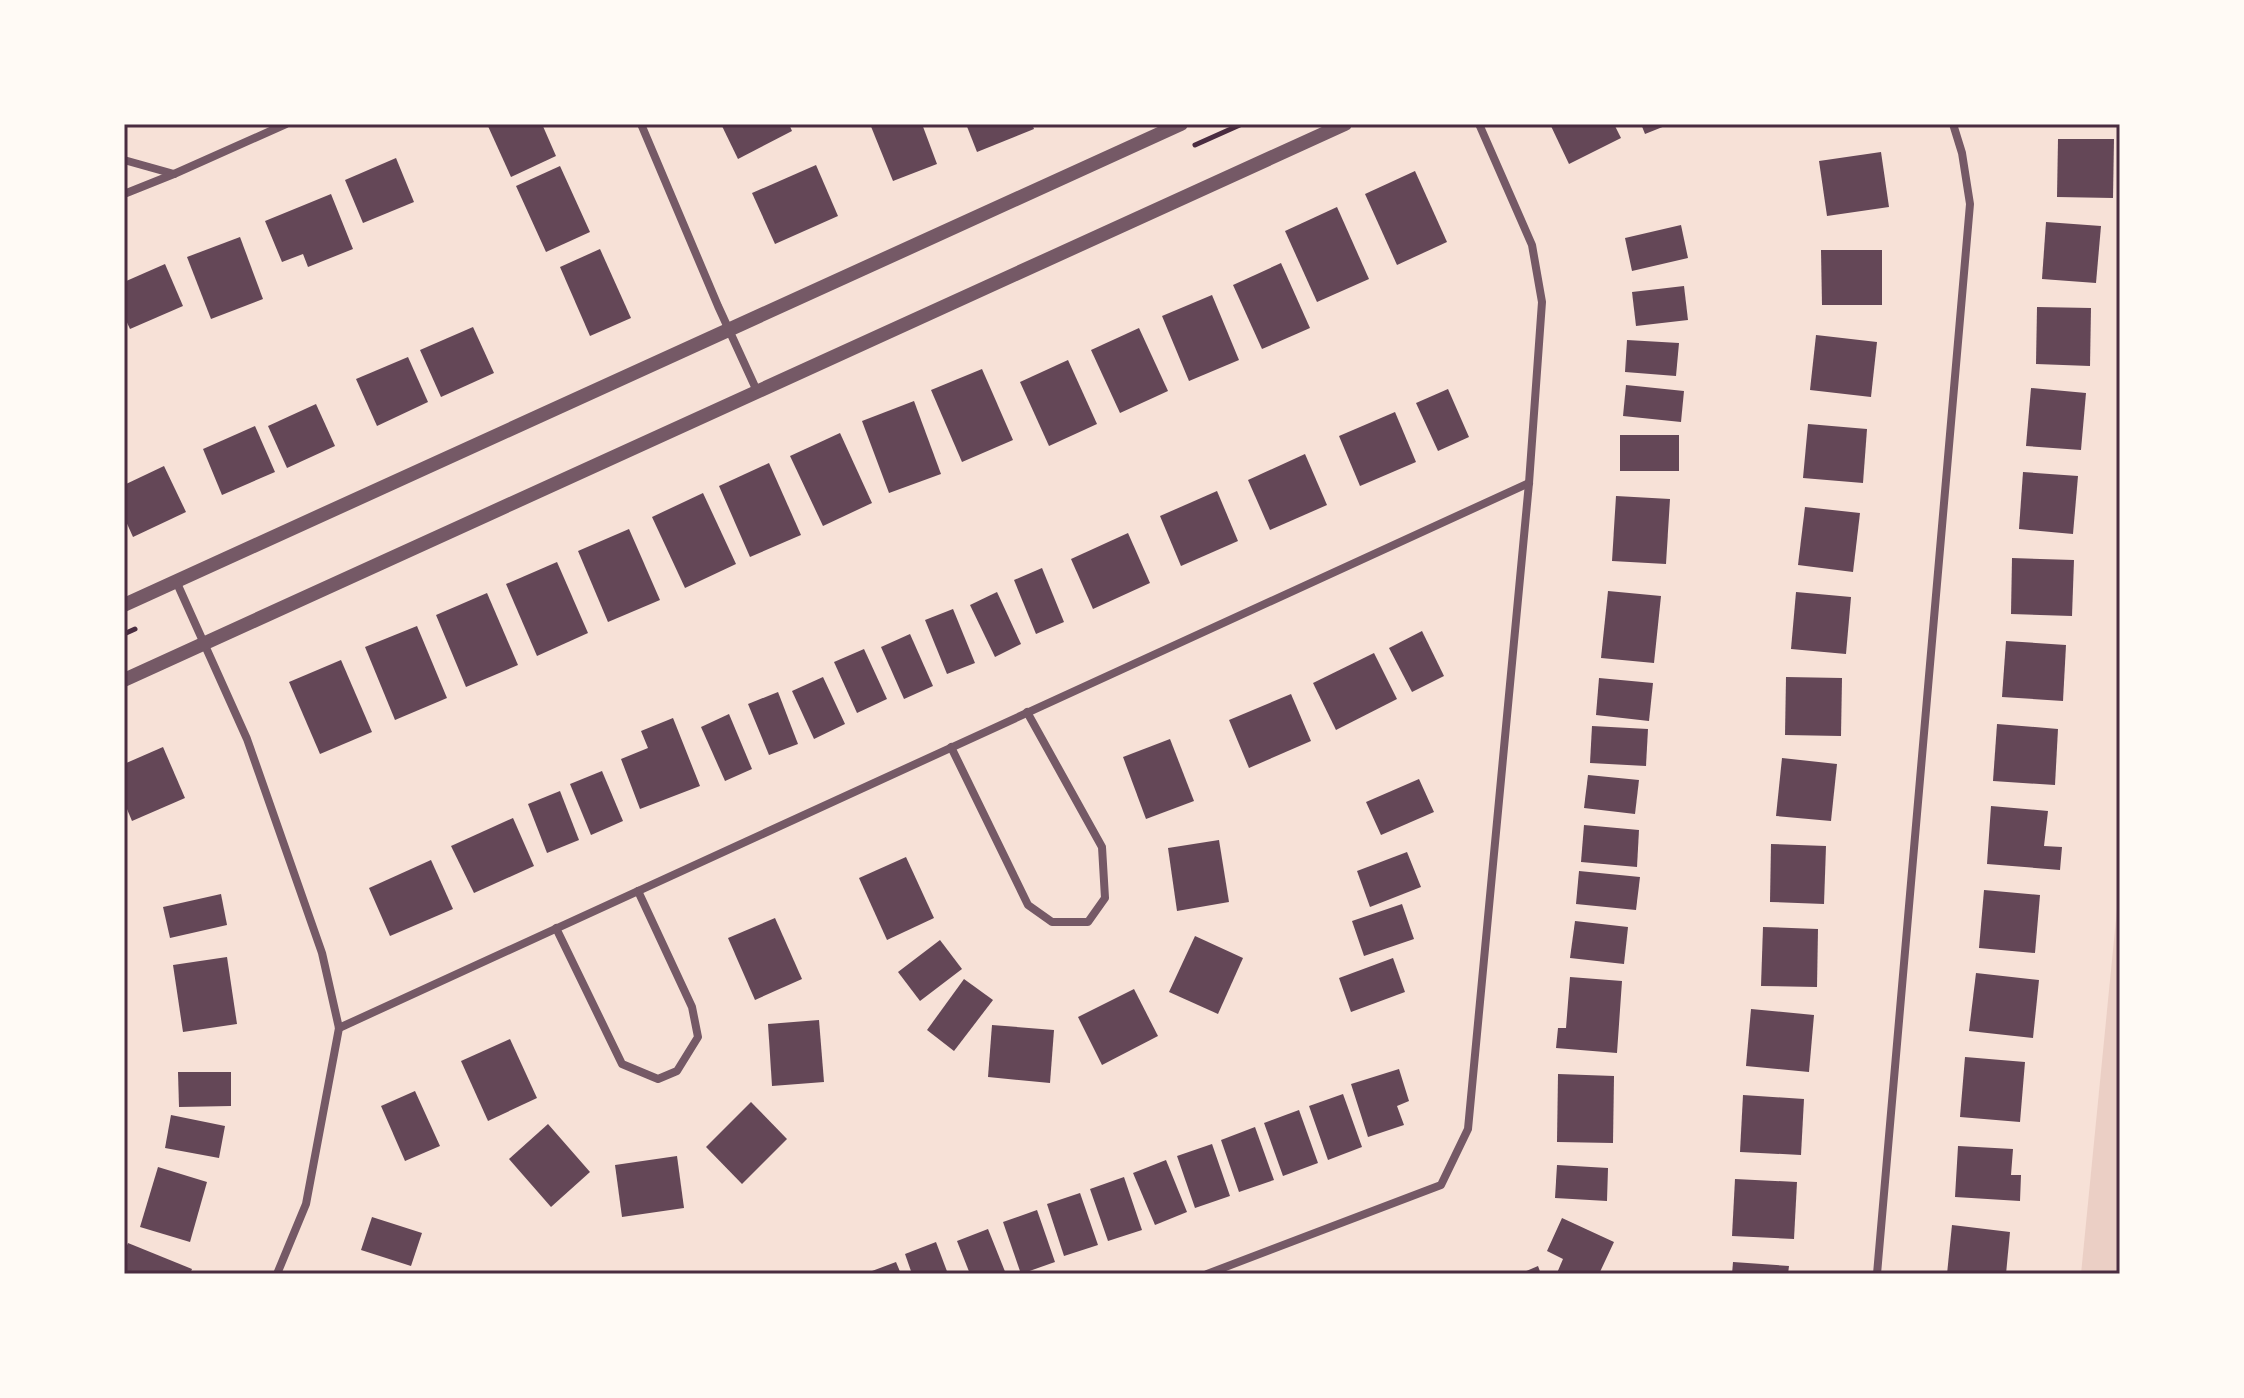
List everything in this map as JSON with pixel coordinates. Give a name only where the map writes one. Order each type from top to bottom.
[{"type":"street","points":[[124,194],[286,124]]},
{"type":"street","points":[[641,124],[757,391]]},
{"type":"street","points":[[124,605],[1181,124]]},
{"type":"street","points":[[124,680],[1345,124]]},
{"type":"street","points":[[1207,1274],[1441,1185],[1468,1129],[1529,483],[1542,302],[1532,245],[1479,124]]},
{"type":"street","points":[[1877,1274],[1970,204],[1962,153],[1953,124]]},
{"type":"street","points":[[124,160],[174,174]]},
{"type":"street","points":[[339,1028],[1529,483]]},
{"type":"street","points":[[176,581],[251,752],[322,953],[339,1028],[306,1204],[277,1274]]},
{"type":"street","points":[[951,747],[1028,905],[1052,922],[1088,922],[1105,898],[1102,847],[1027,712]]},
{"type":"street","points":[[556,928],[622,1064],[658,1079],[677,1071],[698,1037],[692,1007],[638,891]]},
{"type":"shaded area","points":[[2120,879],[2120,1274],[2081,1274]]},
{"type":"building","points":[[487,124],[542,124],[556,156],[511,177]]},
{"type":"building","points":[[721,124],[789,124],[792,131],[738,159]]},
{"type":"building","points":[[870,124],[922,124],[937,164],[893,181]]},
{"type":"building","points":[[966,124],[1032,124],[1034,129],[977,152]]},
{"type":"building","points":[[1550,124],[1614,124],[1621,138],[1569,164]]},
{"type":"building","points":[[1641,124],[1670,124],[1645,134]]},
{"type":"building","points":[[2058,139],[2114,139],[2113,198],[2057,197]]},
{"type":"building","points":[[1881,152],[1889,207],[1827,216],[1819,161]]},
{"type":"building","points":[[396,158],[414,202],[363,223],[345,180]]},
{"type":"building","points":[[816,165],[838,216],[775,244],[752,193]]},
{"type":"building","points":[[560,166],[590,232],[546,252],[516,186]]},
{"type":"building","points":[[1415,171],[1447,242],[1397,265],[1365,194]]},
{"type":"building","points":[[331,194],[353,249],[308,267],[303,254],[282,262],[265,221]]},
{"type":"building","points":[[1337,207],[1369,279],[1317,302],[1285,231]]},
{"type":"building","points":[[2046,222],[2101,226],[2096,283],[2042,279]]},
{"type":"building","points":[[1681,225],[1688,258],[1632,271],[1625,238]]},
{"type":"building","points":[[240,237],[263,299],[211,319],[187,257]]},
{"type":"building","points":[[600,249],[631,318],[590,336],[560,267]]},
{"type":"building","points":[[1821,250],[1882,250],[1882,305],[1822,305]]},
{"type":"building","points":[[1281,263],[1310,328],[1262,349],[1233,285]]},
{"type":"building","points":[[165,264],[183,306],[130,329],[124,316],[124,282]]},
{"type":"building","points":[[1684,286],[1688,320],[1636,326],[1632,292]]},
{"type":"building","points":[[1212,295],[1239,360],[1189,381],[1162,316]]},
{"type":"building","points":[[2037,307],[2091,308],[2090,366],[2036,364]]},
{"type":"building","points":[[473,327],[494,373],[441,397],[420,350]]},
{"type":"building","points":[[1139,328],[1168,391],[1120,413],[1091,350]]},
{"type":"building","points":[[1816,335],[1877,342],[1871,397],[1810,390]]},
{"type":"building","points":[[1627,340],[1679,343],[1676,376],[1625,372]]},
{"type":"building","points":[[408,357],[428,402],[377,426],[356,379]]},
{"type":"building","points":[[1068,360],[1097,424],[1049,446],[1020,382]]},
{"type":"building","points":[[982,369],[1013,440],[962,462],[931,390]]},
{"type":"building","points":[[1626,385],[1684,391],[1681,422],[1623,416]]},
{"type":"building","points":[[2031,388],[2086,393],[2081,450],[2026,446]]},
{"type":"building","points":[[1448,389],[1469,437],[1438,451],[1416,403]]},
{"type":"building","points":[[914,401],[941,474],[889,493],[862,421]]},
{"type":"building","points":[[316,404],[335,446],[287,468],[268,426]]},
{"type":"building","points":[[1395,412],[1416,462],[1360,486],[1339,436]]},
{"type":"building","points":[[1808,424],[1867,429],[1863,483],[1803,478]]},
{"type":"building","points":[[255,426],[275,472],[222,495],[203,449]]},
{"type":"building","points":[[840,433],[872,503],[823,526],[790,456]]},
{"type":"building","points":[[1620,435],[1679,435],[1679,471],[1620,471]]},
{"type":"building","points":[[1305,454],[1327,505],[1270,530],[1248,480]]},
{"type":"building","points":[[769,463],[801,535],[750,557],[719,486]]},
{"type":"building","points":[[164,466],[186,512],[133,537],[124,517],[124,485]]},
{"type":"building","points":[[2023,472],[2078,476],[2073,534],[2019,529]]},
{"type":"building","points":[[1217,491],[1238,541],[1181,566],[1160,516]]},
{"type":"building","points":[[703,493],[736,564],[685,588],[652,517]]},
{"type":"building","points":[[1616,496],[1670,499],[1666,564],[1612,561]]},
{"type":"building","points":[[1805,507],[1860,513],[1853,572],[1798,565]]},
{"type":"building","points":[[629,529],[660,600],[608,622],[578,551]]},
{"type":"building","points":[[1128,533],[1150,583],[1093,609],[1071,559]]},
{"type":"building","points":[[2012,558],[2074,560],[2072,616],[2011,614]]},
{"type":"building","points":[[557,562],[588,633],[537,656],[506,584]]},
{"type":"building","points":[[1042,568],[1064,622],[1036,634],[1014,580]]},
{"type":"building","points":[[1608,591],[1661,596],[1654,663],[1601,658]]},
{"type":"building","points":[[997,592],[1021,644],[995,657],[970,605]]},
{"type":"building","points":[[1796,592],[1851,597],[1846,654],[1791,649]]},
{"type":"building","points":[[487,593],[518,665],[466,687],[436,615]]},
{"type":"building","points":[[953,609],[975,663],[947,674],[925,620]]},
{"type":"building","points":[[417,626],[447,698],[395,720],[365,647]]},
{"type":"building","points":[[1422,631],[1444,676],[1412,692],[1389,648]]},
{"type":"building","points":[[910,634],[933,686],[904,699],[881,647]]},
{"type":"building","points":[[2006,641],[2066,645],[2063,701],[2002,697]]},
{"type":"building","points":[[864,649],[887,699],[857,713],[834,662]]},
{"type":"building","points":[[1374,653],[1397,699],[1336,730],[1313,683]]},
{"type":"building","points":[[341,660],[372,732],[320,754],[289,682]]},
{"type":"building","points":[[823,677],[845,724],[814,739],[792,691]]},
{"type":"building","points":[[1786,677],[1842,678],[1841,736],[1785,735]]},
{"type":"building","points":[[1599,678],[1653,683],[1649,721],[1596,715]]},
{"type":"building","points":[[778,692],[798,744],[769,755],[748,704]]},
{"type":"building","points":[[1291,694],[1311,741],[1249,768],[1229,720]]},
{"type":"building","points":[[729,714],[752,769],[725,781],[701,727]]},
{"type":"building","points":[[673,718],[700,786],[640,809],[621,759],[648,748],[641,731]]},
{"type":"building","points":[[1997,724],[2058,729],[2055,785],[1993,781]]},
{"type":"building","points":[[1592,726],[1648,729],[1646,766],[1590,763]]},
{"type":"building","points":[[1170,739],[1194,801],[1146,819],[1123,757]]},
{"type":"building","points":[[163,747],[185,798],[132,821],[124,802],[124,764]]},
{"type":"building","points":[[1782,758],[1837,764],[1831,821],[1776,816]]},
{"type":"building","points":[[602,771],[623,821],[591,835],[570,784]]},
{"type":"building","points":[[1588,775],[1639,780],[1635,814],[1584,808]]},
{"type":"building","points":[[1419,779],[1434,812],[1381,835],[1366,802]]},
{"type":"building","points":[[560,791],[579,840],[547,853],[528,804]]},
{"type":"building","points":[[1991,806],[2048,811],[2044,846],[2062,847],[2060,870],[1987,864]]},
{"type":"building","points":[[513,818],[534,866],[474,893],[451,846]]},
{"type":"building","points":[[1584,825],[1639,830],[1637,867],[1581,862]]},
{"type":"building","points":[[1219,840],[1229,902],[1177,911],[1168,848]]},
{"type":"building","points":[[1771,844],[1826,846],[1824,904],[1770,902]]},
{"type":"building","points":[[1407,852],[1421,887],[1370,907],[1357,871]]},
{"type":"building","points":[[906,857],[934,918],[887,940],[859,878]]},
{"type":"building","points":[[431,860],[453,909],[390,936],[369,888]]},
{"type":"building","points":[[1579,871],[1640,877],[1636,910],[1576,904]]},
{"type":"building","points":[[1984,890],[2040,895],[2035,953],[1979,948]]},
{"type":"building","points":[[221,894],[227,925],[170,938],[163,907]]},
{"type":"building","points":[[1402,904],[1414,939],[1364,956],[1352,921]]},
{"type":"building","points":[[775,918],[802,979],[755,1000],[728,938]]},
{"type":"building","points":[[1575,921],[1628,927],[1624,964],[1570,958]]},
{"type":"building","points":[[1763,927],[1818,929],[1817,987],[1761,986]]},
{"type":"building","points":[[1195,936],[1243,958],[1218,1014],[1169,992]]},
{"type":"building","points":[[940,940],[962,969],[920,1001],[898,972]]},
{"type":"building","points":[[227,957],[237,1024],[183,1032],[173,965]]},
{"type":"building","points":[[1393,958],[1405,992],[1351,1012],[1339,978]]},
{"type":"building","points":[[1976,973],[2039,980],[2033,1038],[1969,1031]]},
{"type":"building","points":[[1570,977],[1622,981],[1617,1053],[1556,1048],[1558,1028],[1566,1028]]},
{"type":"building","points":[[964,979],[993,1000],[954,1051],[927,1030]]},
{"type":"building","points":[[1134,989],[1158,1036],[1102,1065],[1078,1017]]},
{"type":"building","points":[[1751,1009],[1814,1015],[1809,1072],[1746,1066]]},
{"type":"building","points":[[819,1020],[824,1082],[772,1086],[768,1024]]},
{"type":"building","points":[[992,1025],[1054,1030],[1050,1083],[988,1077]]},
{"type":"building","points":[[510,1039],[537,1098],[488,1121],[461,1061]]},
{"type":"building","points":[[1965,1057],[2025,1062],[2020,1122],[1960,1117]]},
{"type":"building","points":[[1399,1069],[1409,1101],[1397,1106],[1404,1125],[1368,1137],[1351,1084]]},
{"type":"building","points":[[178,1072],[231,1072],[231,1106],[179,1107]]},
{"type":"building","points":[[1558,1074],[1614,1076],[1613,1143],[1557,1142]]},
{"type":"building","points":[[415,1091],[440,1146],[405,1161],[381,1106]]},
{"type":"building","points":[[1343,1094],[1362,1147],[1328,1160],[1309,1106]]},
{"type":"building","points":[[1743,1095],[1804,1099],[1801,1155],[1740,1152]]},
{"type":"building","points":[[751,1102],[787,1139],[742,1184],[706,1147]]},
{"type":"building","points":[[1299,1110],[1318,1163],[1283,1176],[1264,1123]]},
{"type":"building","points":[[171,1115],[225,1126],[219,1158],[165,1148]]},
{"type":"building","points":[[548,1124],[590,1172],[551,1207],[509,1159]]},
{"type":"building","points":[[1255,1127],[1274,1180],[1239,1192],[1221,1140]]},
{"type":"building","points":[[1212,1144],[1230,1196],[1195,1208],[1177,1156]]},
{"type":"building","points":[[1958,1146],[2013,1149],[2011,1175],[2021,1175],[2020,1201],[1955,1197]]},
{"type":"building","points":[[677,1156],[684,1208],[622,1217],[615,1165]]},
{"type":"building","points":[[1166,1160],[1187,1212],[1155,1225],[1133,1173]]},
{"type":"building","points":[[1557,1165],[1608,1168],[1607,1201],[1555,1198]]},
{"type":"building","points":[[158,1167],[207,1182],[190,1242],[140,1227]]},
{"type":"building","points":[[1124,1177],[1142,1230],[1108,1241],[1090,1189]]},
{"type":"building","points":[[1735,1179],[1797,1182],[1794,1239],[1732,1236]]},
{"type":"building","points":[[1080,1193],[1098,1245],[1064,1256],[1047,1204]]},
{"type":"building","points":[[1037,1210],[1055,1262],[1021,1274],[1003,1222]]},
{"type":"building","points":[[372,1217],[422,1233],[411,1266],[361,1250]]},
{"type":"building","points":[[1562,1218],[1614,1242],[1599,1274],[1557,1273],[1563,1259],[1547,1251]]},
{"type":"building","points":[[1952,1225],[2010,1232],[2006,1274],[1947,1274]]},
{"type":"building","points":[[988,1229],[1006,1274],[970,1274],[957,1241]]},
{"type":"building","points":[[936,1242],[948,1274],[912,1274],[905,1254]]},
{"type":"building","points":[[128,1243],[192,1269],[190,1274],[124,1274],[124,1252]]},
{"type":"building","points":[[896,1262],[901,1274],[864,1274]]},
{"type":"building","points":[[1733,1262],[1789,1266],[1788,1274],[1732,1274]]},
{"type":"building","points":[[1538,1266],[1541,1274],[1519,1274]]}]
